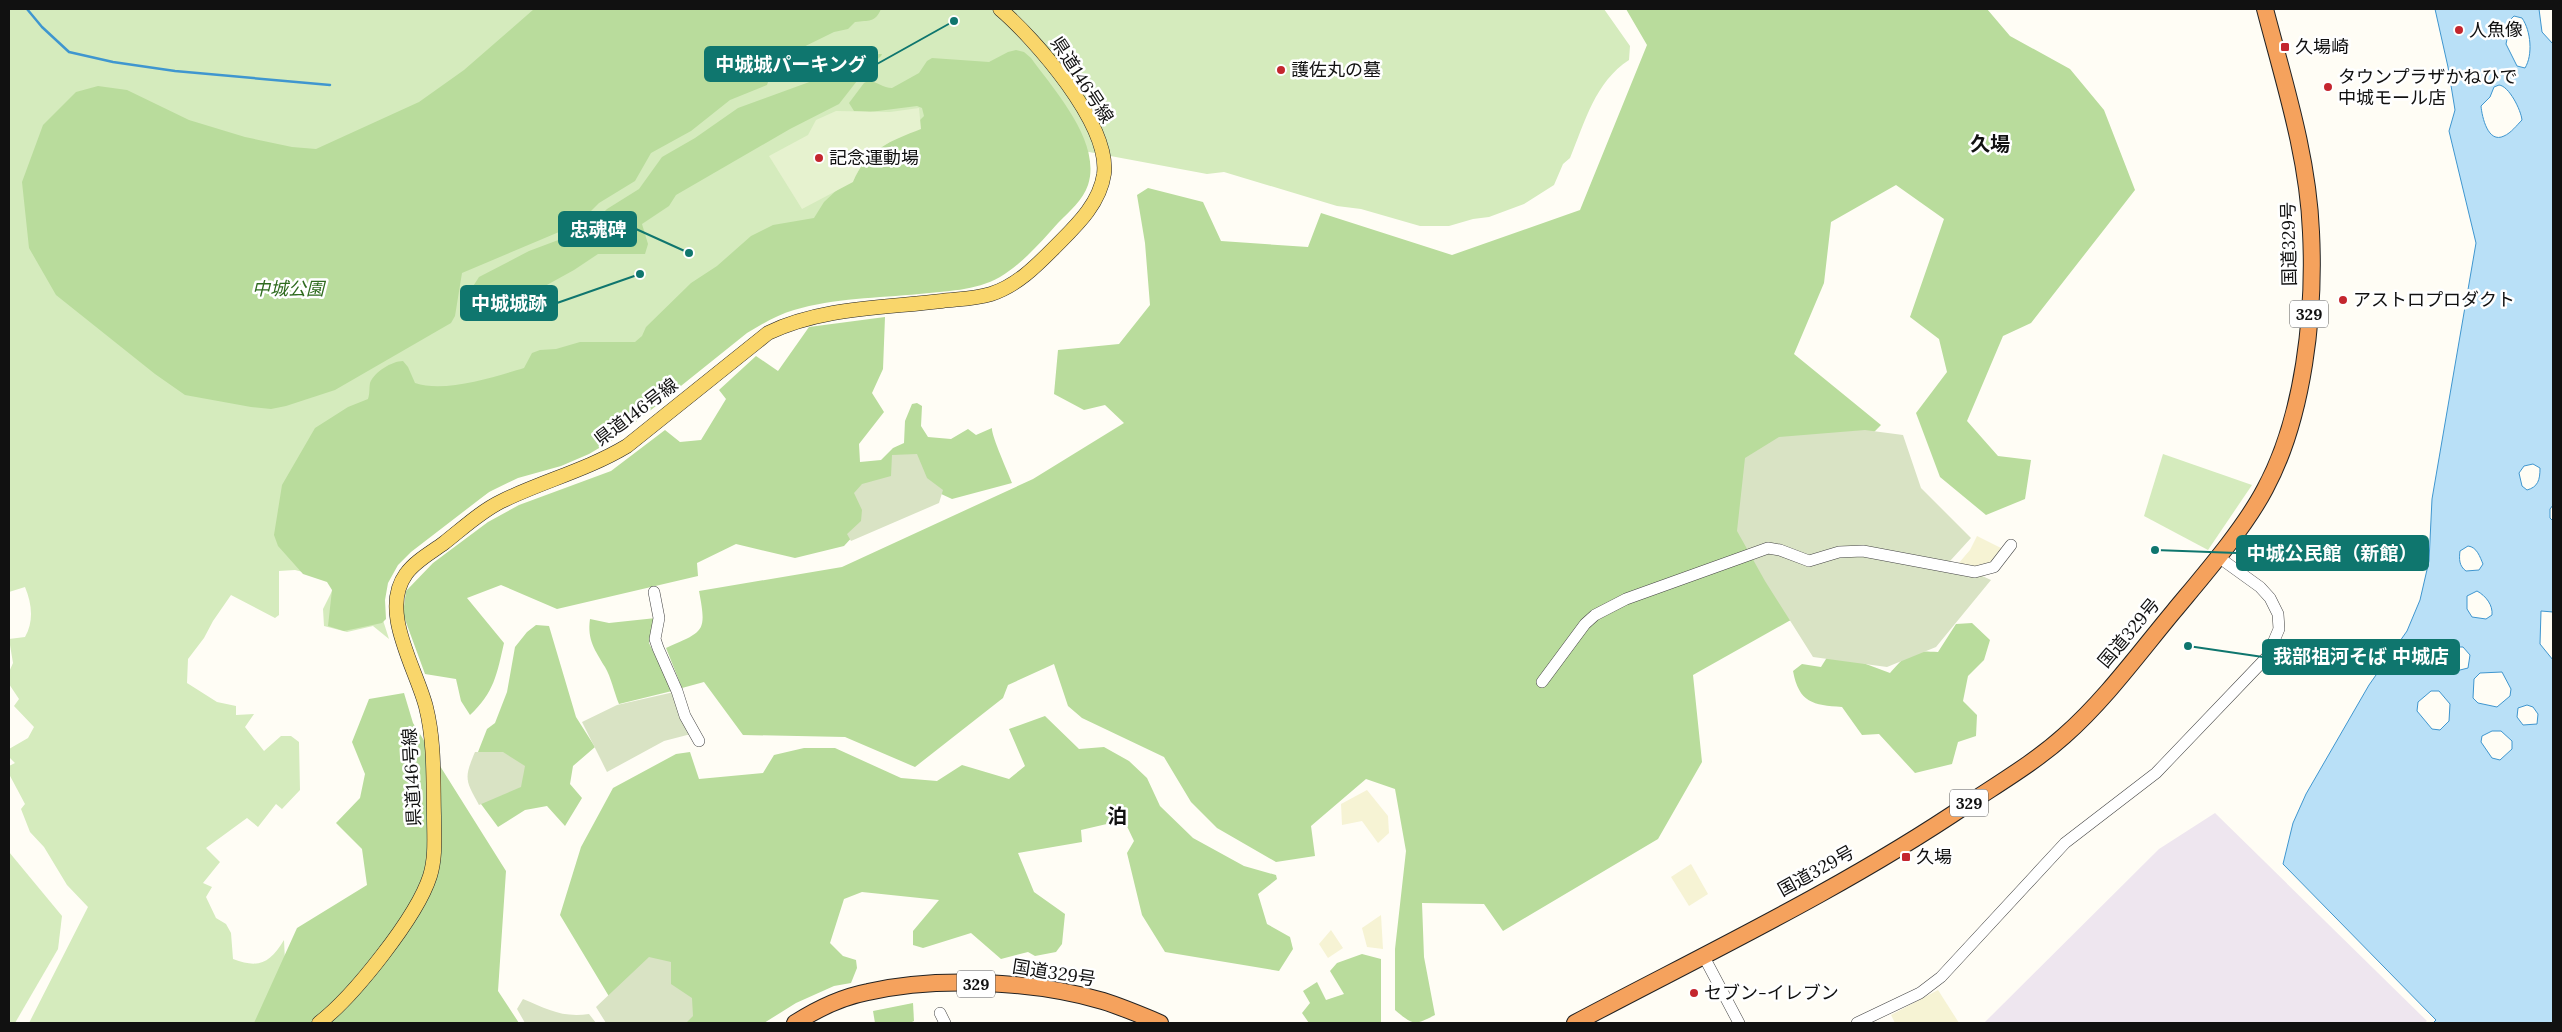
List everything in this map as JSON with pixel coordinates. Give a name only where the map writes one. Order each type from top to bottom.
[{"type":"highway","name":"国道329号","points":[[1574,1023],[1909,843],[2051,747],[2094,707],[2217,556],[2265,490],[2282,452],[2298,394],[2310,300],[2311,232],[2305,168],[2265,9]]},
{"type":"highway","name":"国道329号","points":[[795,1023],[837,1001],[866,992],[893,987],[960,984],[1030,987],[1079,995],[1127,1009],[1160,1023]]},
{"type":"main road","name":"県道146号線","points":[[319,1023],[331,1014],[362,980],[407,919],[424,892],[433,864],[433,759],[430,730],[426,707],[398,623],[395,607],[396,594],[407,572],[499,502],[604,460],[626,446],[768,333],[793,321],[824,314],[992,294],[1024,276],[1062,240],[1091,206],[1098,194],[1104,173],[1103,152],[1096,132],[1040,48],[1023,29],[1000,9]]},
{"type":"street","points":[[1542,682],[1585,624],[1595,615],[1626,599],[1768,548],[1780,550],[1809,561],[1839,552],[1863,551],[1975,572],[1994,567],[2002,559],[2011,544]]},
{"type":"street","points":[[1857,1023],[1920,993],[1941,977],[2065,843],[2156,773],[2267,656],[2279,629],[2278,614],[2270,598],[2260,587],[2217,556]]},
{"type":"street","points":[[654,592],[659,618],[655,639],[685,716],[699,741]]},
{"type":"street","points":[[1703,955],[1740,1023]]},
{"type":"shaded area","points":[[1977,536],[2003,549],[1998,559],[1984,567],[1973,568],[1958,564],[1970,550]]},
{"type":"shaded area","points":[[1367,790],[1388,816],[1389,833],[1378,843],[1362,821],[1342,825],[1341,804]]},
{"type":"shaded area","points":[[2215,813],[2427,1021],[2424,1023],[1984,1023],[2159,849]]},
{"type":"shaded area","points":[[1691,864],[1708,894],[1689,906],[1671,877]]},
{"type":"shaded area","points":[[1381,915],[1383,949],[1367,947],[1362,928]]},
{"type":"shaded area","points":[[1331,930],[1343,948],[1328,958],[1319,944]]},
{"type":"shaded area","points":[[1938,990],[1959,1023],[1895,1023],[1891,1015]]},
{"type":"green space","name":"中城公園","points":[[9,9],[1604,9],[1630,46],[1629,60],[1617,69],[1599,91],[1586,117],[1570,158],[1563,164],[1554,185],[1524,204],[1489,217],[1473,219],[1449,226],[1420,226],[1361,209],[1337,206],[1224,172],[1207,174],[1089,152],[803,303],[763,317],[614,439],[508,479],[402,552],[382,586],[382,617],[389,639],[373,626],[347,632],[324,626],[323,609],[332,591],[336,590],[331,579],[295,570],[279,571],[279,615],[275,618],[231,595],[204,638],[188,659],[187,683],[217,702],[236,706],[236,715],[254,714],[245,727],[264,751],[281,736],[291,736],[299,742],[300,790],[282,809],[276,804],[258,827],[247,818],[206,848],[220,862],[203,883],[212,887],[206,897],[216,918],[226,924],[231,933],[233,959],[250,963],[263,962],[274,954],[284,940],[288,1023],[29,1023],[88,907],[67,885],[44,847],[30,832],[21,809],[25,804],[9,774],[9,766],[15,763],[9,757],[9,749],[28,738],[34,727],[14,706],[19,699],[9,684],[9,672],[13,663],[9,639],[25,637],[30,625],[31,612],[25,587],[9,592]]},
{"type":"green space","points":[[534,9],[881,9],[874,19],[855,22],[848,29],[834,32],[783,57],[772,70],[767,85],[730,100],[691,131],[651,153],[635,181],[599,203],[578,224],[462,273],[455,316],[451,323],[335,390],[286,406],[271,409],[251,407],[185,395],[155,374],[56,295],[29,248],[22,182],[43,125],[76,92],[98,86],[127,90],[189,120],[245,137],[292,147],[316,149],[419,102],[464,70]]},
{"type":"green space","points":[[1626,9],[1987,9],[2010,36],[2070,69],[2104,110],[2135,190],[2031,323],[2003,336],[1967,421],[1998,456],[2031,460],[2025,499],[1986,515],[1940,477],[1916,413],[1947,372],[1939,339],[1910,317],[1944,219],[1896,185],[1831,222],[1824,283],[1794,354],[1881,425],[1803,504],[1879,590],[1789,621],[1693,675],[1702,762],[1658,839],[1503,931],[1484,904],[1422,903],[1424,957],[1435,1015],[1422,1021],[1414,1022],[1406,1019],[1395,1010],[1395,949],[1406,851],[1395,789],[1366,779],[1311,826],[1315,856],[1276,862],[1217,828],[1191,802],[1164,757],[1082,718],[1068,706],[1054,664],[1008,685],[1003,698],[915,767],[845,737],[743,735],[704,682],[682,688],[666,648],[688,638],[700,629],[703,615],[699,591],[842,567],[1033,479],[1124,423],[1105,405],[1084,410],[1054,394],[1058,350],[1119,344],[1150,305],[1145,243],[1137,195],[1148,188],[1203,202],[1221,241],[1308,247],[1321,213],[1452,255],[1580,210],[1647,45]]},
{"type":"green space","points":[[1016,50],[1024,52],[1031,58],[1063,101],[1082,134],[1091,169],[1088,185],[1079,201],[1024,259],[1000,277],[971,288],[825,303],[794,310],[770,320],[747,333],[616,438],[589,454],[561,466],[518,478],[489,492],[411,552],[398,565],[388,583],[385,600],[386,619],[382,623],[344,631],[328,626],[332,590],[327,582],[303,574],[278,546],[274,535],[282,485],[315,428],[348,407],[368,399],[370,383],[379,371],[394,363],[403,361],[408,367],[415,383],[427,386],[455,385],[524,368],[532,353],[540,350],[556,349],[580,342],[635,342],[642,336],[646,327],[691,283],[717,266],[751,236],[773,225],[814,218],[824,202],[841,186],[854,179],[864,161],[874,152],[913,127],[924,116],[922,108],[917,106],[870,112],[854,111],[849,103],[864,83],[874,82],[884,87],[892,88],[919,73],[927,61],[932,58],[989,62]]},
{"type":"green space","points":[[882,54],[864,72],[839,104],[790,129],[676,195],[669,206],[642,224],[648,244],[645,254],[598,254],[536,291],[498,295],[484,301],[470,312],[467,311],[470,291],[479,277],[529,251],[585,230],[607,209],[639,189],[662,157],[695,138],[738,108],[834,73]]},
{"type":"green space","name":"記念運動場","points":[[919,108],[921,129],[890,142],[872,154],[858,171],[853,182],[802,209],[769,156],[808,135],[816,120],[836,111],[890,112]]},
{"type":"green space","points":[[885,317],[883,369],[872,393],[884,412],[859,444],[860,462],[881,460],[893,448],[904,443],[905,421],[912,404],[917,403],[922,406],[921,426],[928,437],[951,439],[968,429],[976,435],[992,428],[1012,483],[952,499],[926,487],[895,480],[866,522],[844,546],[795,558],[736,544],[697,563],[698,576],[557,609],[501,585],[467,598],[504,643],[493,682],[478,707],[470,715],[461,701],[456,679],[425,674],[403,614],[406,591],[433,563],[488,522],[519,505],[611,471],[665,430],[680,442],[701,440],[726,399],[719,390],[756,356],[778,371],[809,327]]},
{"type":"green space","points":[[1865,430],[1903,435],[1921,488],[1971,538],[1950,561],[1991,580],[1936,647],[1887,667],[1813,657],[1765,581],[1737,531],[1745,458],[1779,437]]},
{"type":"green space","points":[[917,454],[927,478],[943,490],[939,503],[851,541],[847,534],[861,521],[862,510],[854,493],[862,484],[891,476],[892,455]]},
{"type":"green space","points":[[2163,454],[2252,485],[2208,550],[2144,516]]},
{"type":"green space","points":[[656,618],[649,643],[672,691],[619,704],[611,680],[591,639],[590,619],[609,623]]},
{"type":"green space","points":[[1972,623],[1990,640],[1984,660],[1968,676],[1963,701],[1977,715],[1976,736],[1958,742],[1952,764],[1915,773],[1879,734],[1862,735],[1842,707],[1823,705],[1809,700],[1803,696],[1796,682],[1793,671],[1802,664],[1821,667],[1831,651],[1890,673],[1910,654],[1921,651],[1938,652],[1956,624]]},
{"type":"green space","points":[[536,625],[549,626],[576,717],[595,747],[573,766],[570,784],[582,798],[565,826],[547,806],[525,810],[498,827],[481,804],[478,752],[487,729],[495,723],[507,692],[515,647],[527,632]]},
{"type":"green space","points":[[674,692],[691,734],[664,741],[607,772],[582,722],[617,705]]},
{"type":"green space","points":[[404,693],[413,723],[506,871],[498,991],[519,1023],[254,1023],[297,928],[367,885],[362,849],[336,823],[360,798],[365,774],[352,742],[369,699]]},
{"type":"green space","points":[[1045,716],[1079,749],[1104,747],[1129,761],[1147,778],[1160,806],[1193,838],[1244,866],[1276,875],[1277,879],[1258,894],[1267,924],[1290,937],[1293,949],[1279,971],[1165,952],[1142,915],[1127,853],[1134,841],[1124,820],[1081,830],[1082,842],[1018,853],[1034,892],[1065,914],[1062,944],[1056,952],[1035,956],[1028,952],[1001,959],[971,933],[923,948],[913,945],[913,931],[939,900],[862,892],[844,899],[830,943],[843,956],[856,960],[857,968],[851,983],[834,986],[796,1003],[764,1023],[625,1023],[560,915],[581,847],[613,788],[676,754],[690,752],[699,779],[763,773],[774,755],[804,748],[835,748],[901,778],[937,781],[962,765],[1009,779],[1025,766],[1009,729]]},
{"type":"green space","points":[[475,752],[503,752],[525,766],[521,787],[479,805],[471,790],[468,779],[469,768]]},
{"type":"green space","points":[[9,852],[62,916],[58,949],[15,1023],[9,1023]]},
{"type":"green space","points":[[1362,954],[1381,959],[1381,1023],[1309,1023],[1302,1013],[1310,1003],[1303,991],[1317,982],[1326,1000],[1344,994],[1330,971],[1337,963]]},
{"type":"green space","points":[[649,957],[671,962],[671,984],[692,998],[693,1016],[686,1023],[606,1023],[596,1007]]},
{"type":"green space","points":[[523,999],[563,1014],[589,1014],[596,1023],[525,1023],[517,1009]]},
{"type":"green space","points":[[913,1003],[914,1021],[910,1023],[875,1023],[873,1011]]},
{"type":"water","points":[[2435,9],[2539,9],[2542,32],[2553,44],[2553,505],[2550,509],[2550,518],[2553,521],[2553,612],[2541,611],[2540,644],[2553,660],[2553,1023],[2433,1023],[2436,1020],[2283,864],[2293,823],[2306,794],[2369,685],[2407,631],[2420,600],[2429,561],[2432,499],[2476,243],[2449,131],[2455,110]],"holes":[[[2514,16],[2522,18],[2530,43],[2528,63],[2525,68],[2517,66],[2506,44],[2509,30],[2508,22]],[[2503,86],[2514,99],[2519,110],[2522,120],[2504,136],[2494,136],[2490,133],[2484,122],[2481,106],[2490,97],[2494,87]],[[2533,464],[2540,468],[2538,482],[2534,487],[2527,490],[2522,486],[2519,473],[2524,466]],[[2468,546],[2474,548],[2483,564],[2479,570],[2466,571],[2461,565],[2460,551]],[[2477,591],[2488,601],[2492,615],[2486,619],[2472,617],[2467,609],[2467,596]],[[2456,647],[2463,647],[2470,655],[2468,668],[2456,671],[2447,662],[2449,652]],[[2502,672],[2511,689],[2510,696],[2497,707],[2478,703],[2473,698],[2474,679],[2480,673]],[[2431,691],[2439,691],[2450,704],[2449,721],[2440,730],[2432,729],[2417,711],[2418,702]],[[2527,705],[2533,707],[2538,714],[2537,724],[2523,725],[2517,717],[2518,708]],[[2492,731],[2501,731],[2512,741],[2512,749],[2500,760],[2492,758],[2481,742],[2482,736]]]},
{"type":"waterway","points":[[27,9],[42,27],[69,52],[113,62],[175,71],[330,85]]},
{"type":"place","name":"中城城パーキング","points":[[954,21]]},
{"type":"place","name":"人魚像","points":[[2459,30]]},
{"type":"place","name":"久場崎","points":[[2285,47]]},
{"type":"place","name":"護佐丸の墓","points":[[1281,70]]},
{"type":"place","name":"タウンプラザかねひで 中城モール店","points":[[2328,87]]},
{"type":"place","name":"記念運動場","points":[[819,158]]},
{"type":"place","name":"忠魂碑","points":[[689,253]]},
{"type":"place","name":"中城城跡","points":[[640,274]]},
{"type":"place","name":"アストロプロダクト","points":[[2343,300]]},
{"type":"place","name":"中城公民館（新館）","points":[[2155,550]]},
{"type":"place","name":"我部祖河そば 中城店","points":[[2188,646]]},
{"type":"place","name":"久場","points":[[1906,857]]},
{"type":"place","name":"セブン-イレブン","points":[[1694,993]]},
{"type":"district","name":"久場","points":[[1990,144]]},
{"type":"district","name":"泊","points":[[1117,816]]}]
